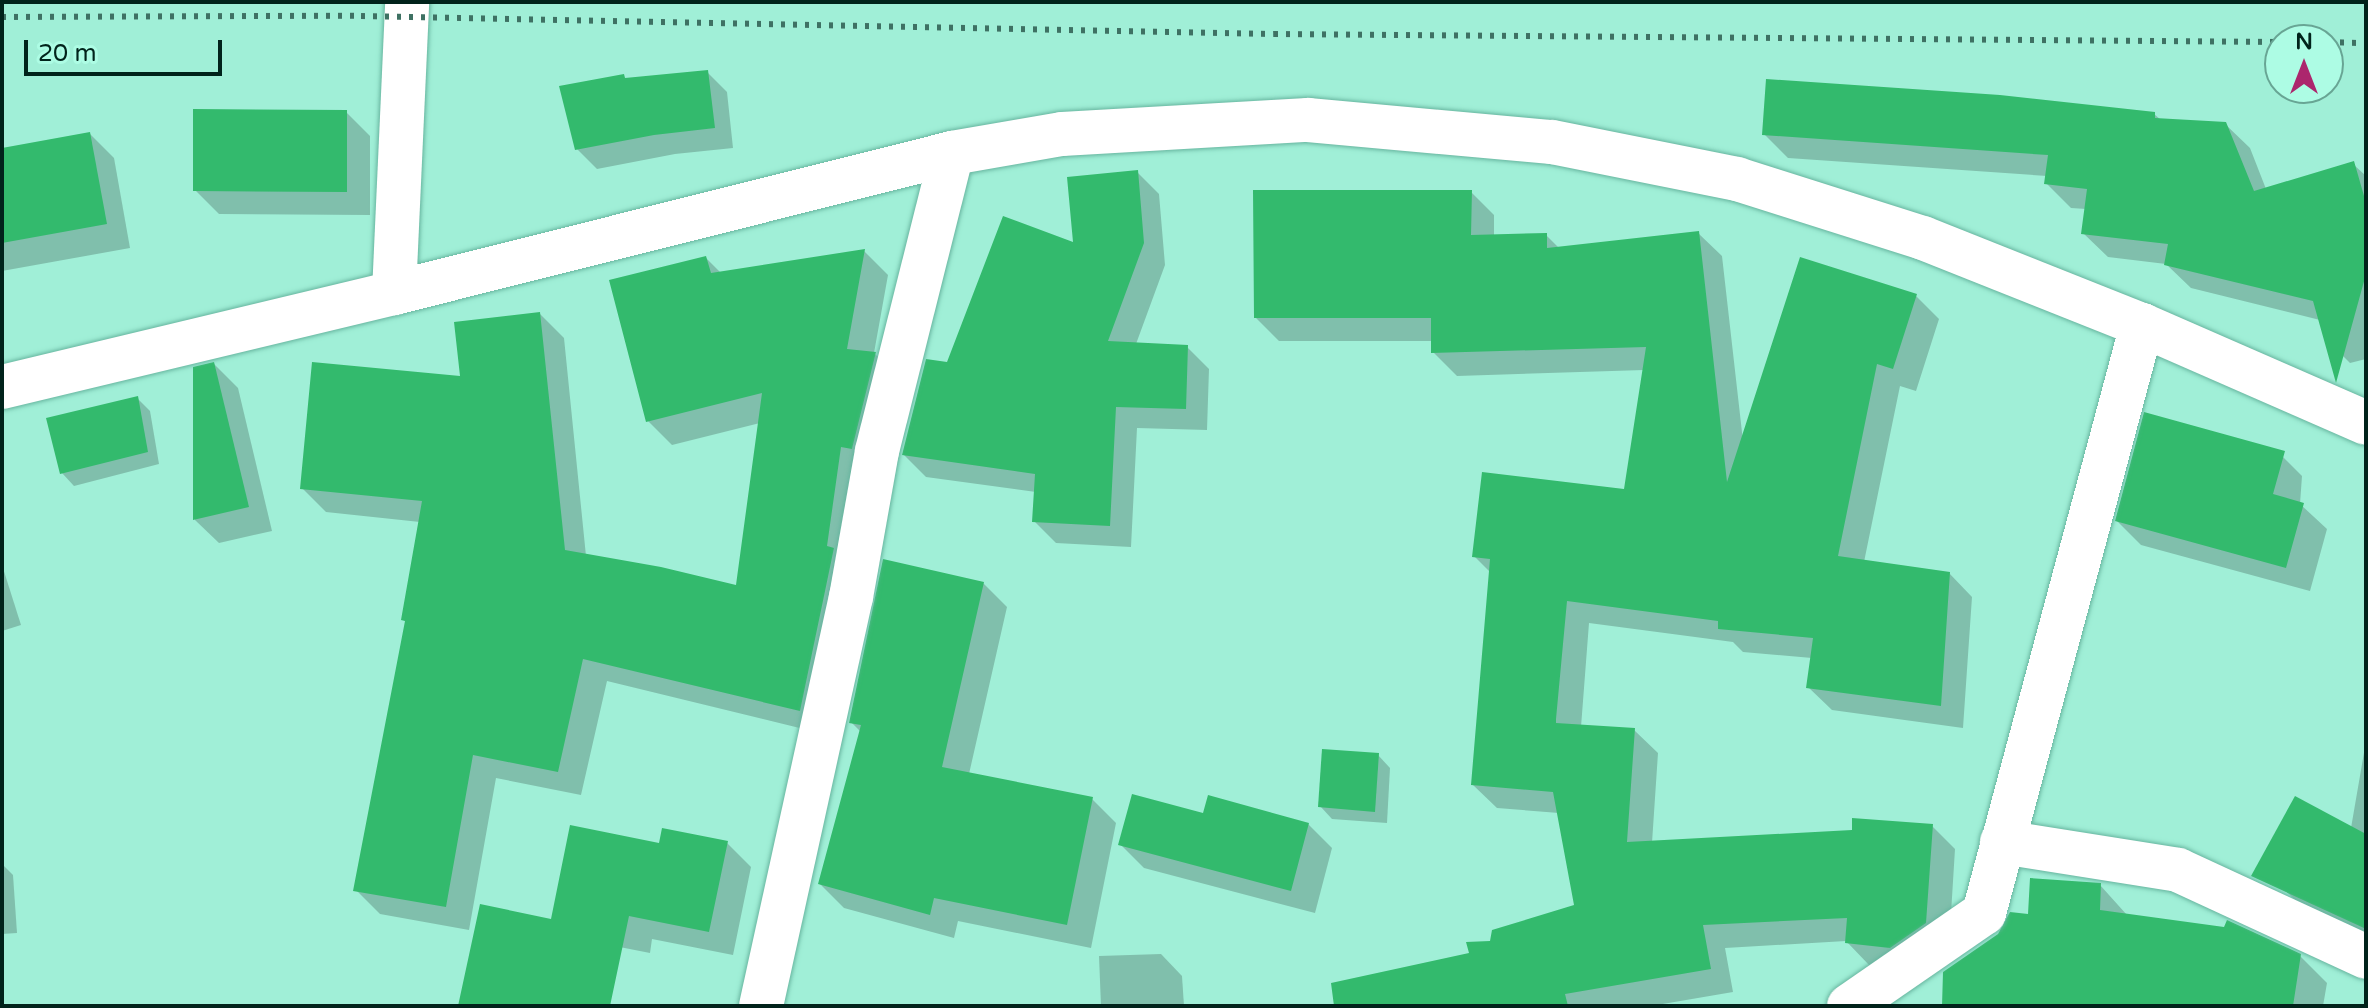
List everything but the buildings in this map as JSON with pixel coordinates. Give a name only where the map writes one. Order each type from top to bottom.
[{"type":"street","points":[[394,293],[407,2]]},
{"type":"street","points":[[2,387],[394,293],[952,153],[1062,134],[1308,120],[1552,142],[1737,179],[1923,238],[2142,325],[2366,423]]},
{"type":"street","points":[[761,1006],[851,597],[877,451],[952,153]]},
{"type":"street","points":[[1849,1006],[1984,913],[2142,325]]},
{"type":"street","points":[[2002,842],[2178,870],[2366,957]]},
{"type":"railway","points":[[2,17],[361,16],[1274,34],[2264,42]]},
{"type":"railway","points":[[2344,42],[2366,43]]}]
